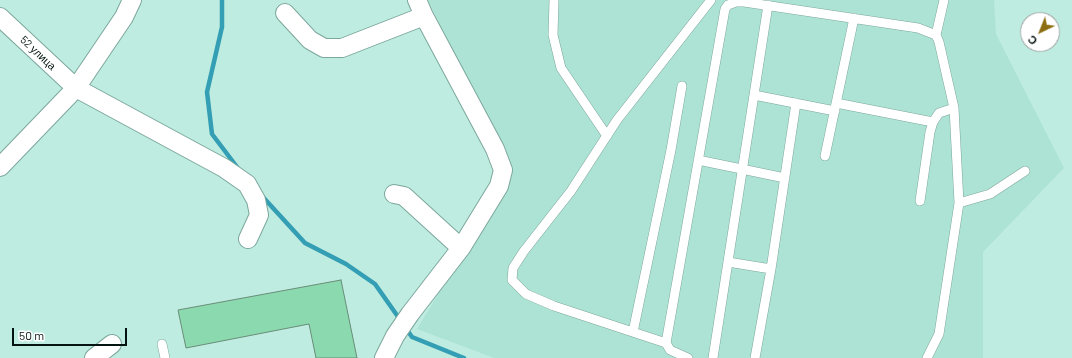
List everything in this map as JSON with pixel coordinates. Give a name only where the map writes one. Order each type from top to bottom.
[{"type":"street","points":[[0,167],[76,88],[124,17],[132,0]]},
{"type":"street","points":[[285,13],[310,40],[324,48],[342,48],[420,8],[495,149],[503,170],[499,186],[461,248],[410,314],[395,336],[384,358]]},
{"type":"street","name":"52 улица","points":[[0,17],[76,88],[224,168],[247,184],[256,200],[259,215],[248,239]]},
{"type":"street","points":[[394,194],[404,196],[461,248]]},
{"type":"street","points":[[94,358],[112,344]]},
{"type":"lane","points":[[554,0],[553,35],[561,68],[607,136]]},
{"type":"lane","points":[[666,343],[547,303],[526,294],[512,280],[513,268],[524,251],[571,191],[617,120],[710,0],[725,9]]},
{"type":"lane","points":[[927,358],[939,334],[959,203],[954,108],[939,42],[936,35],[944,0]]},
{"type":"lane","points":[[688,358],[670,350],[666,343],[725,9],[728,5],[736,2],[744,2],[768,5],[918,28],[936,35]]},
{"type":"lane","points":[[713,358],[768,5]]},
{"type":"lane","points":[[825,156],[854,18]]},
{"type":"lane","points":[[633,332],[669,158],[682,86]]},
{"type":"lane","points":[[754,94],[796,103],[835,107],[933,122]]},
{"type":"lane","points":[[755,358],[771,269],[796,103]]},
{"type":"lane","points":[[920,201],[930,132],[933,122],[939,113],[954,108]]},
{"type":"lane","points":[[698,160],[784,178]]},
{"type":"lane","points":[[959,203],[990,194],[1025,170]]},
{"type":"lane","points":[[728,262],[771,269]]},
{"type":"lane","points":[[162,344],[165,358]]},
{"type":"shaded area","points":[[428,0],[994,0],[996,34],[1064,168],[983,252],[983,358],[494,358],[417,329],[511,173]]},
{"type":"building","points":[[341,280],[357,358],[316,358],[309,324],[186,348],[178,310]]},
{"type":"waterway","points":[[222,0],[222,27],[207,92],[212,134],[240,171]]},
{"type":"waterway","points":[[262,196],[305,243],[346,264],[375,284],[401,321]]},
{"type":"waterway","points":[[405,327],[412,337],[464,358]]}]
